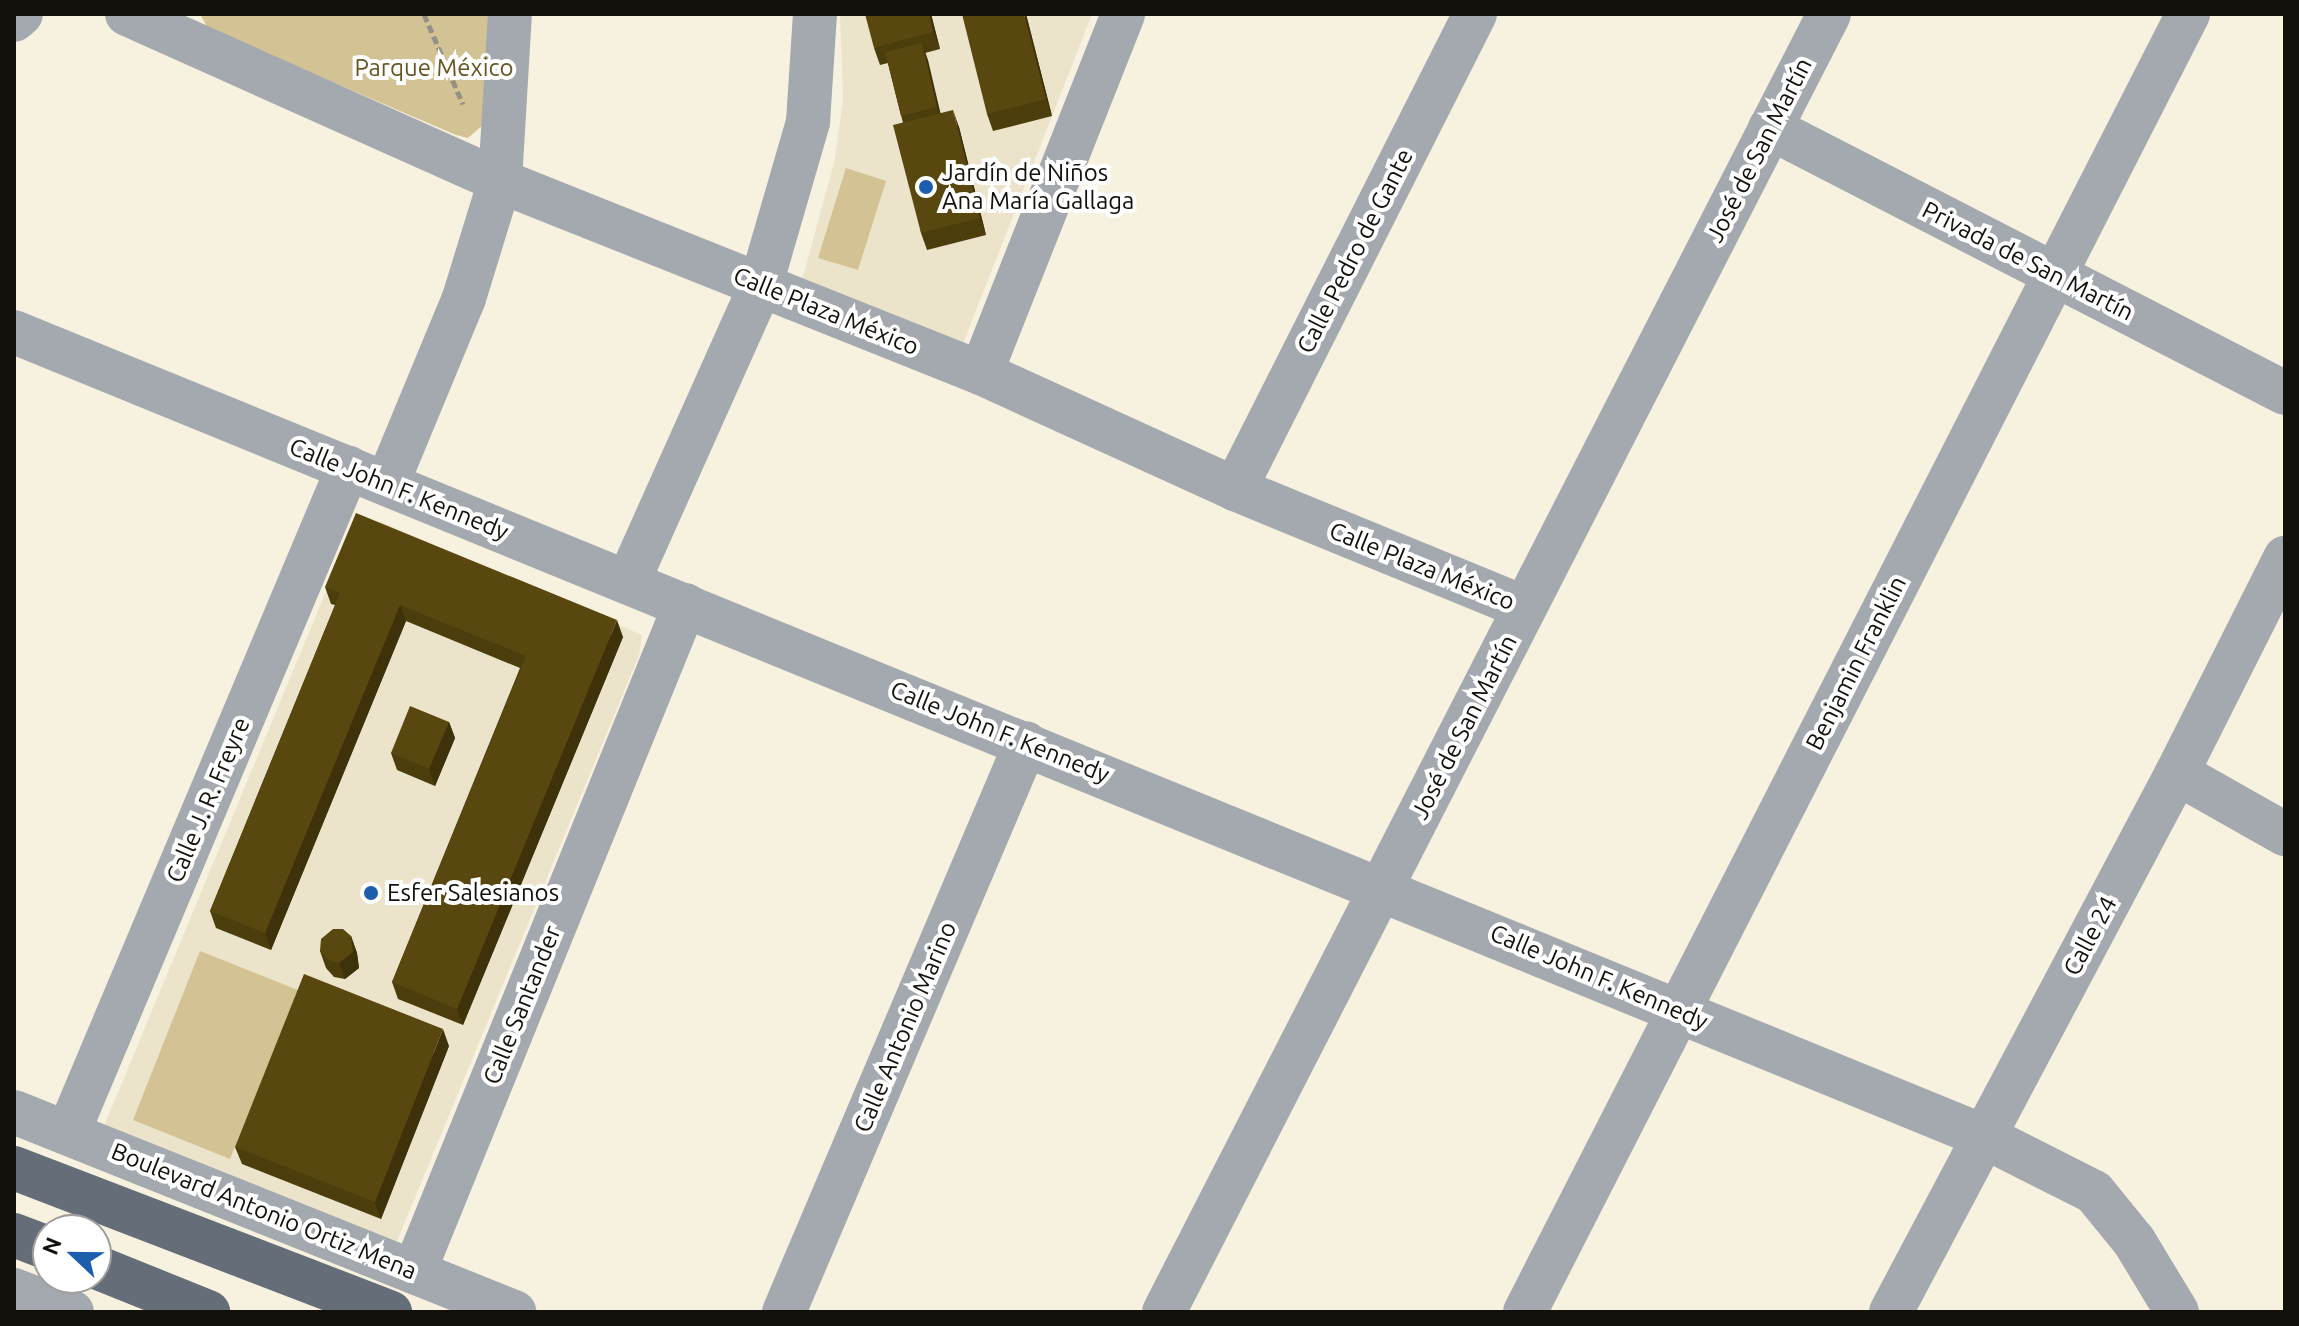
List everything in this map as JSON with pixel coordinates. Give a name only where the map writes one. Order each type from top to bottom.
[{"type":"main road","name":"Boulevard Antonio Ortiz Mena","points":[[14,1168],[390,1312]]},
{"type":"main road","points":[[112,1273],[208,1312]]},
{"type":"street","points":[[14,20],[21,14]]},
{"type":"street","name":"Calle Plaza México","points":[[127,14],[500,181],[981,373],[1235,489],[1525,608]]},
{"type":"street","name":"Calle J. R. Freyre","points":[[68,1133],[367,476],[464,298],[500,181],[510,14]]},
{"type":"street","points":[[628,582],[761,284],[808,122],[815,14]]},
{"type":"street","points":[[981,373],[1123,14]]},
{"type":"street","name":"Calle Pedro de Gante","points":[[1235,489],[1475,14]]},
{"type":"street","name":"José de San Martín","points":[[1164,1312],[1829,14]]},
{"type":"street","name":"Benjamin Franklin","points":[[1525,1312],[2188,14]]},
{"type":"street","name":"Privada de San Martín","points":[[1770,128],[2285,393]]},
{"type":"street","name":"Calle John F. Kennedy","points":[[14,332],[1382,887],[1983,1136],[2094,1192],[2134,1241],[2177,1312]]},
{"type":"street","name":"Calle 24","points":[[1891,1312],[2177,773],[2285,558]]},
{"type":"street","name":"Calle Santander","points":[[414,1272],[685,605]]},
{"type":"street","name":"Calle Antonio Marino","points":[[784,1312],[1026,743]]},
{"type":"street","points":[[2177,773],[2285,834]]},
{"type":"street","name":"Boulevard Antonio Ortiz Mena","points":[[14,1112],[514,1312]]},
{"type":"street","points":[[14,1290],[72,1312]]},
{"type":"path","points":[[424,14],[465,107]]},
{"type":"shaded area","name":"Jardín de Niños Ana María Gallaga","points":[[840,14],[1092,14],[959,354],[801,284],[835,159],[843,98]]},
{"type":"shaded area","name":"Esfer Salesianos","points":[[381,522],[642,635],[639,655],[397,1241],[102,1131],[354,524]]},
{"type":"green space","name":"Parque México","points":[[200,14],[489,14],[483,125],[468,138],[456,135],[218,33],[207,27]]},
{"type":"green space","points":[[846,168],[886,181],[858,270],[818,258]]},
{"type":"green space","points":[[200,951],[298,990],[230,1159],[133,1120]]},
{"type":"building","points":[[865,14],[929,14],[933,32],[874,48]]},
{"type":"building","points":[[962,14],[1024,14],[1046,99],[987,114]]},
{"type":"building","points":[[922,43],[937,107],[901,116],[885,52]]},
{"type":"building","points":[[953,110],[980,218],[921,233],[893,125]]},
{"type":"building","points":[[356,513],[617,620],[457,1009],[392,982],[526,656],[400,605],[265,933],[210,911],[340,593],[325,587]]},
{"type":"building","points":[[410,706],[449,722],[429,769],[391,753]]},
{"type":"building","points":[[333,929],[343,929],[351,936],[353,952],[339,963],[328,960],[320,951],[321,939]]},
{"type":"building","points":[[304,974],[443,1029],[375,1202],[235,1147]]},
{"type":"place","name":"Jardín de Niños Ana María Gallaga","points":[[926,187]]},
{"type":"place","name":"Esfer Salesianos","points":[[371,893]]}]
